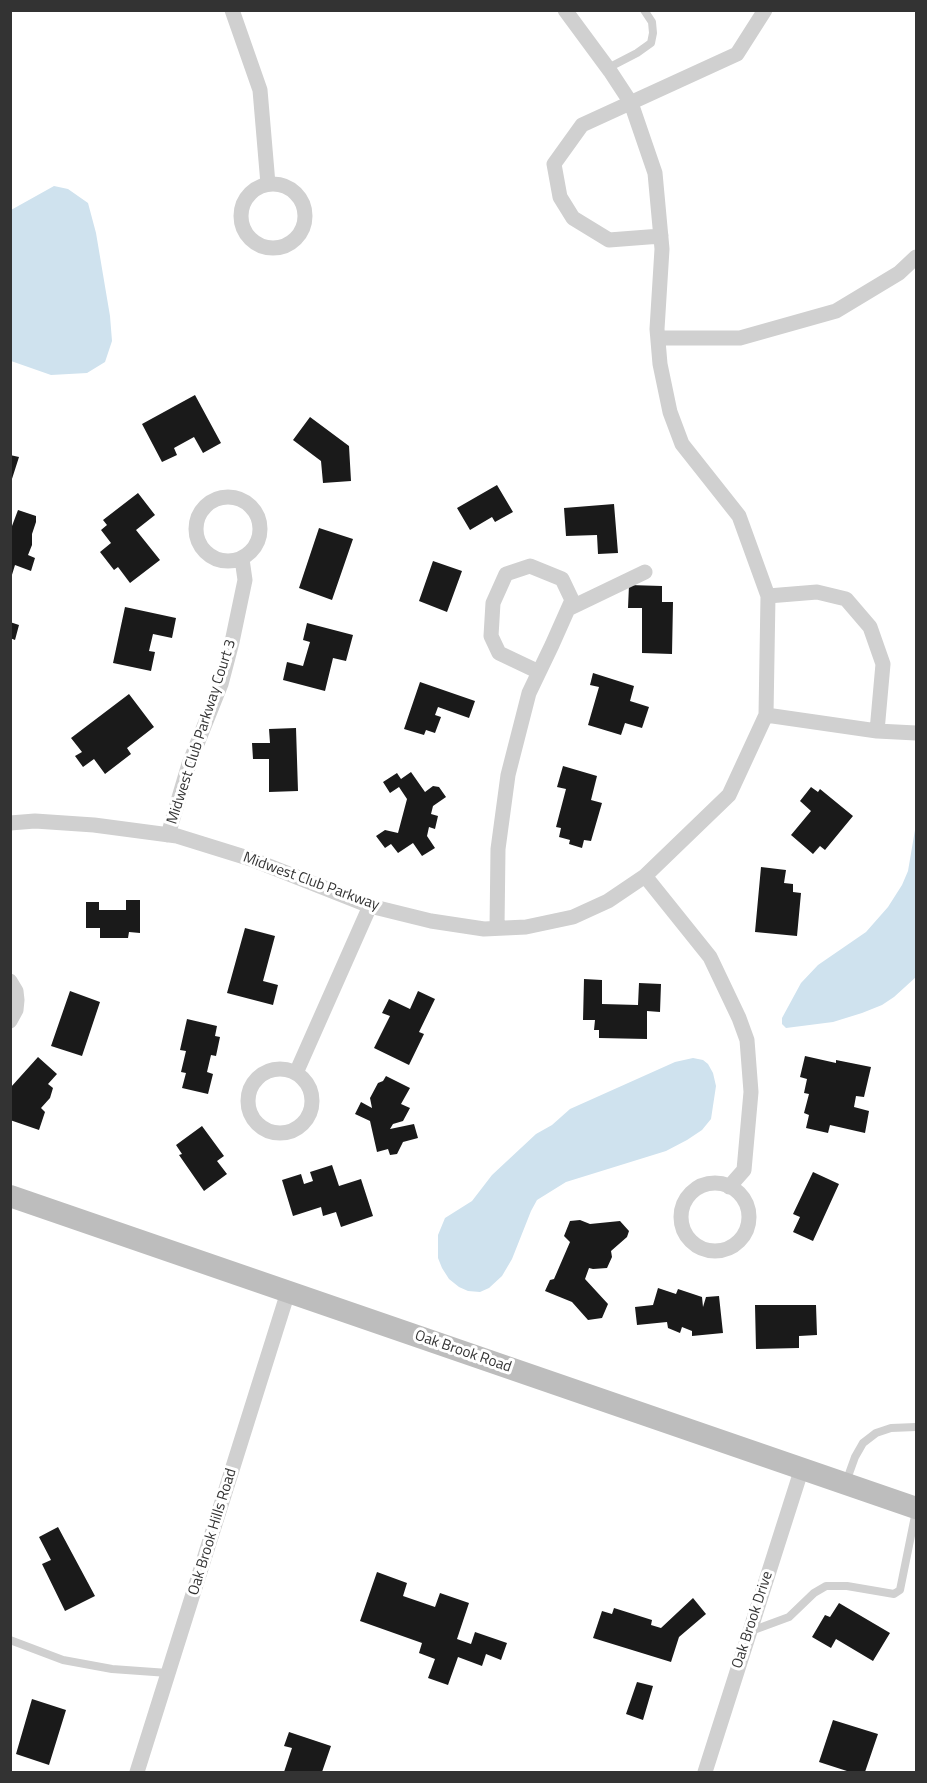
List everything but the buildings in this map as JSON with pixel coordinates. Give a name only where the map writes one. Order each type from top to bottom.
[{"type":"main road","name":"Oak Brook Road","points":[[10,1196],[916,1508]]},
{"type":"street","points":[[232,10],[260,90],[268,184]]},
{"type":"street","name":"Midwest Club Parkway","points":[[10,823],[94,825],[168,835],[251,859],[370,906],[431,921],[484,928],[526,927],[573,916],[608,901],[645,876],[729,795],[766,715],[768,596],[740,516],[682,444],[670,412],[660,364],[658,338],[662,249],[655,173],[631,103],[565,10]]},
{"type":"street","points":[[661,236],[609,240],[573,218],[560,197],[554,164],[582,124],[737,54],[765,10]]},
{"type":"street","points":[[268,184],[288,187],[303,201],[306,212],[306,222],[296,240],[278,248],[266,248],[248,236],[241,215],[243,204],[249,195],[257,188],[268,184]]},
{"type":"street","points":[[658,338],[740,338],[836,311],[899,273],[916,257]]},
{"type":"street","points":[[228,496],[239,498],[256,512],[260,522],[261,533],[258,543],[242,558],[222,561],[212,557],[198,541],[197,520],[201,511],[218,498],[228,496]]},
{"type":"street","name":"Midwest Club Parkway Court 3","points":[[168,835],[189,764],[221,684],[245,580],[242,558]]},
{"type":"street","points":[[497,928],[498,849],[508,775],[529,693],[539,672],[572,600],[562,579],[530,566],[506,574],[493,603],[491,636],[499,653],[539,672]]},
{"type":"street","points":[[568,609],[645,572]]},
{"type":"street","points":[[768,596],[817,592],[846,599],[870,627],[883,664],[877,731]]},
{"type":"street","points":[[766,715],[877,731],[916,733]]},
{"type":"street","points":[[645,876],[710,957],[740,1018],[747,1040],[752,1092],[744,1170],[729,1187]]},
{"type":"street","points":[[296,1073],[370,906]]},
{"type":"street","points":[[10,981],[16,991],[17,1000],[16,1010],[10,1021]]},
{"type":"street","points":[[276,1069],[296,1073],[305,1080],[313,1100],[306,1121],[298,1128],[288,1132],[277,1133],[266,1130],[252,1116],[249,1106],[252,1086],[258,1078],[276,1069]]},
{"type":"street","points":[[710,1184],[729,1187],[738,1193],[745,1203],[748,1225],[743,1236],[735,1245],[725,1250],[702,1249],[686,1235],[682,1226],[682,1208],[686,1199],[701,1187],[710,1184]]},
{"type":"street","name":"Oak Brook Hills Road","points":[[137,1773],[288,1292]]},
{"type":"street","name":"Oak Brook Drive","points":[[705,1773],[802,1468]]},
{"type":"lane","points":[[608,68],[651,43],[652,22],[644,10]]},
{"type":"lane","points":[[846,1483],[862,1443],[876,1433],[891,1428],[916,1427]]},
{"type":"lane","points":[[750,1631],[789,1617],[814,1593],[826,1586],[847,1586],[894,1594],[900,1590],[916,1508]]},
{"type":"lane","points":[[10,1640],[63,1660],[112,1669],[168,1673]]},
{"type":"water","points":[[54,186],[68,189],[88,203],[96,233],[112,341],[105,362],[87,373],[51,375],[11,361],[11,210]]},
{"type":"water","points":[[916,824],[916,977],[882,1005],[862,1013],[833,1022],[786,1028],[782,1024],[782,1018],[801,983],[818,965],[866,932],[888,907],[908,871]]},
{"type":"water","points":[[693,1058],[703,1060],[708,1064],[716,1086],[711,1119],[702,1130],[666,1151],[566,1182],[537,1200],[512,1259],[502,1276],[489,1288],[480,1292],[468,1291],[449,1279],[438,1258],[438,1235],[445,1218],[472,1201],[492,1175],[536,1134],[552,1125],[570,1109],[675,1062]]}]
